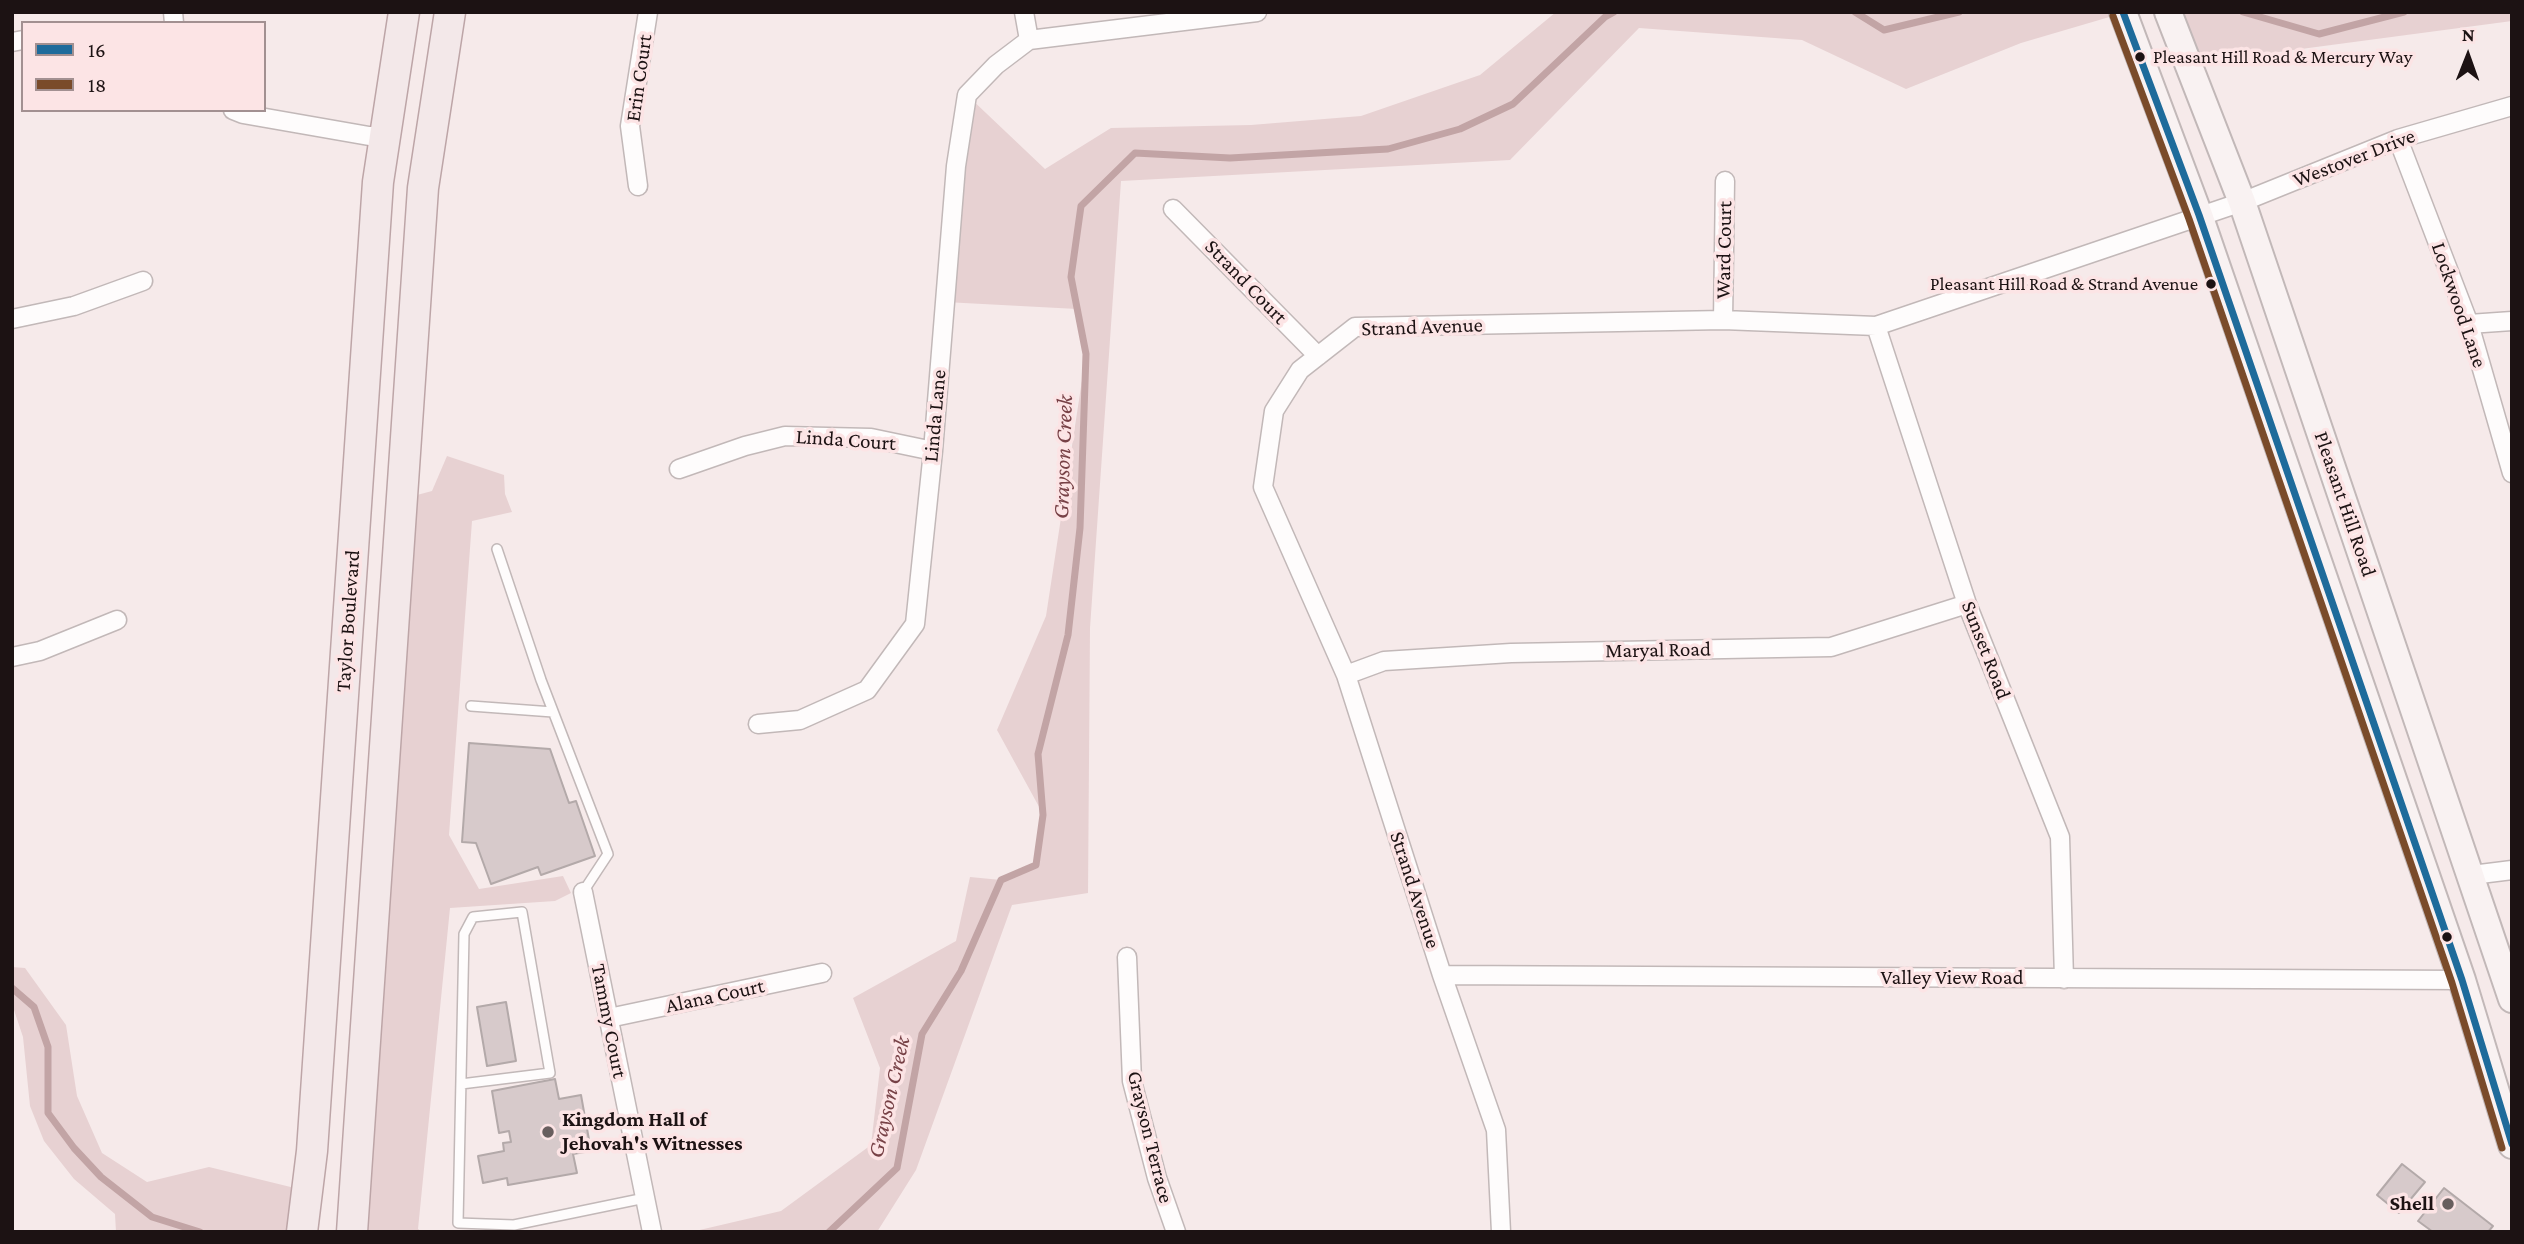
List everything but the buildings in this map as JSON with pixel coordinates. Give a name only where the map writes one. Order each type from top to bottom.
[{"type":"main road","name":"Taylor Boulevard","points":[[302,1232],[312,1151],[378,182],[404,12]]},
{"type":"main road","points":[[352,1232],[423,188],[450,12]]},
{"type":"main road","points":[[2123,12],[2199,215],[2462,980],[2512,1145]]},
{"type":"main road","name":"Pleasant Hill Road","points":[[2168,12],[2242,202],[2512,999]]},
{"type":"street","name":"Erin Court","points":[[638,186],[630,126],[648,12]]},
{"type":"street","points":[[1024,12],[1029,40],[1256,12]]},
{"type":"street","name":"Linda Lane","points":[[758,724],[800,720],[867,690],[915,624],[933,451],[956,166],[967,95],[996,65],[1029,40]]},
{"type":"street","name":"Westover Drive","points":[[2199,215],[2242,202],[2398,139],[2512,106]]},
{"type":"street","points":[[238,112],[356,134],[384,136]]},
{"type":"street","name":"Lockwood Lane","points":[[2398,139],[2469,324],[2512,473]]},
{"type":"street","name":"Ward Court","points":[[1723,320],[1725,181]]},
{"type":"street","name":"Strand Court","points":[[1173,209],[1318,356]]},
{"type":"street","name":"Strand Avenue","points":[[1501,1232],[1496,1130],[1442,975],[1346,675],[1263,487],[1274,411],[1300,370],[1355,327],[1723,320],[1876,326],[2199,215]]},
{"type":"street","points":[[12,319],[74,306],[143,281]]},
{"type":"street","points":[[2469,324],[2512,321]]},
{"type":"street","name":"Sunset Road","points":[[1876,326],[1967,604],[2060,837],[2064,979]]},
{"type":"street","name":"Linda Court","points":[[679,469],[745,446],[785,436],[871,438],[933,451]]},
{"type":"street","name":"Maryal Road","points":[[1346,675],[1384,661],[1511,653],[1831,648],[1967,604]]},
{"type":"street","points":[[12,657],[40,651],[117,620]]},
{"type":"street","points":[[2472,875],[2512,870]]},
{"type":"street","name":"Tammy Court","points":[[583,892],[652,1232]]},
{"type":"street","name":"Grayson Terrace","points":[[1127,957],[1132,1080],[1157,1178],[1176,1232]]},
{"type":"street","name":"Alana Court","points":[[609,1018],[822,973]]},
{"type":"street","name":"Valley View Road","points":[[1442,975],[2462,980]]},
{"type":"lane","points":[[497,550],[553,712],[608,854],[583,892]]},
{"type":"lane","points":[[471,706],[553,712]]},
{"type":"lane","points":[[461,1084],[550,1073],[522,912],[473,917],[464,934],[458,1223],[514,1226],[645,1198]]},
{"type":"shaded area","points":[[1556,12],[2123,13],[2021,43],[1906,89],[1802,40],[1639,28],[1510,160],[1121,181],[1090,628],[1088,893],[1012,905],[916,1170],[877,1232],[691,1232],[781,1211],[871,1145],[880,1068],[853,998],[956,941],[970,877],[1001,880],[1036,865],[1043,814],[997,730],[1046,616],[1086,354],[1077,309],[945,302],[967,95],[1045,169],[1111,128],[1251,125],[1361,116],[1480,75]]},
{"type":"shaded area","points":[[2168,12],[2512,12],[2512,21],[2188,64]]},
{"type":"shaded area","points":[[447,456],[504,475],[505,494],[512,512],[472,521],[449,835],[479,889],[563,876],[571,893],[555,901],[450,908],[418,1229],[422,1232],[352,1232],[402,499],[432,491]]},
{"type":"shaded area","points":[[12,967],[25,968],[66,1025],[77,1096],[102,1153],[147,1182],[209,1167],[307,1191],[302,1232],[116,1232],[115,1214],[74,1179],[44,1141],[30,1106],[23,1037],[12,1004]]},
{"type":"waterway","name":"Grayson Creek","points":[[829,1232],[897,1168],[922,1034],[961,971],[1001,880],[1036,865],[1043,815],[1038,754],[1068,635],[1080,528],[1086,354],[1071,277],[1081,206],[1135,153],[1230,158],[1388,149],[1460,129],[1513,104],[1605,17],[1614,12]]},
{"type":"waterway","name":"Grayson Creek","points":[[1855,12],[1884,30],[1959,12]]},
{"type":"waterway","name":"Grayson Creek","points":[[2243,12],[2319,34],[2404,12]]},
{"type":"waterway","name":"Grayson Creek","points":[[12,988],[34,1007],[48,1047],[48,1113],[74,1148],[101,1177],[152,1217],[200,1232]]},
{"type":"transit line","name":"16","points":[[2123,12],[2199,215],[2462,980],[2512,1144]]},
{"type":"transit line","name":"18","points":[[2113,16],[2189,219],[2452,983],[2502,1148]]},
{"type":"place","name":"Pleasant Hill Road & Mercury Way","points":[[2140,57]]},
{"type":"place","name":"Pleasant Hill Road & Strand Avenue","points":[[2211,284]]},
{"type":"place","name":"Kingdom Hall of Jehovah's Witnesses","points":[[548,1132]]},
{"type":"place","name":"Shell","points":[[2448,1204]]}]
